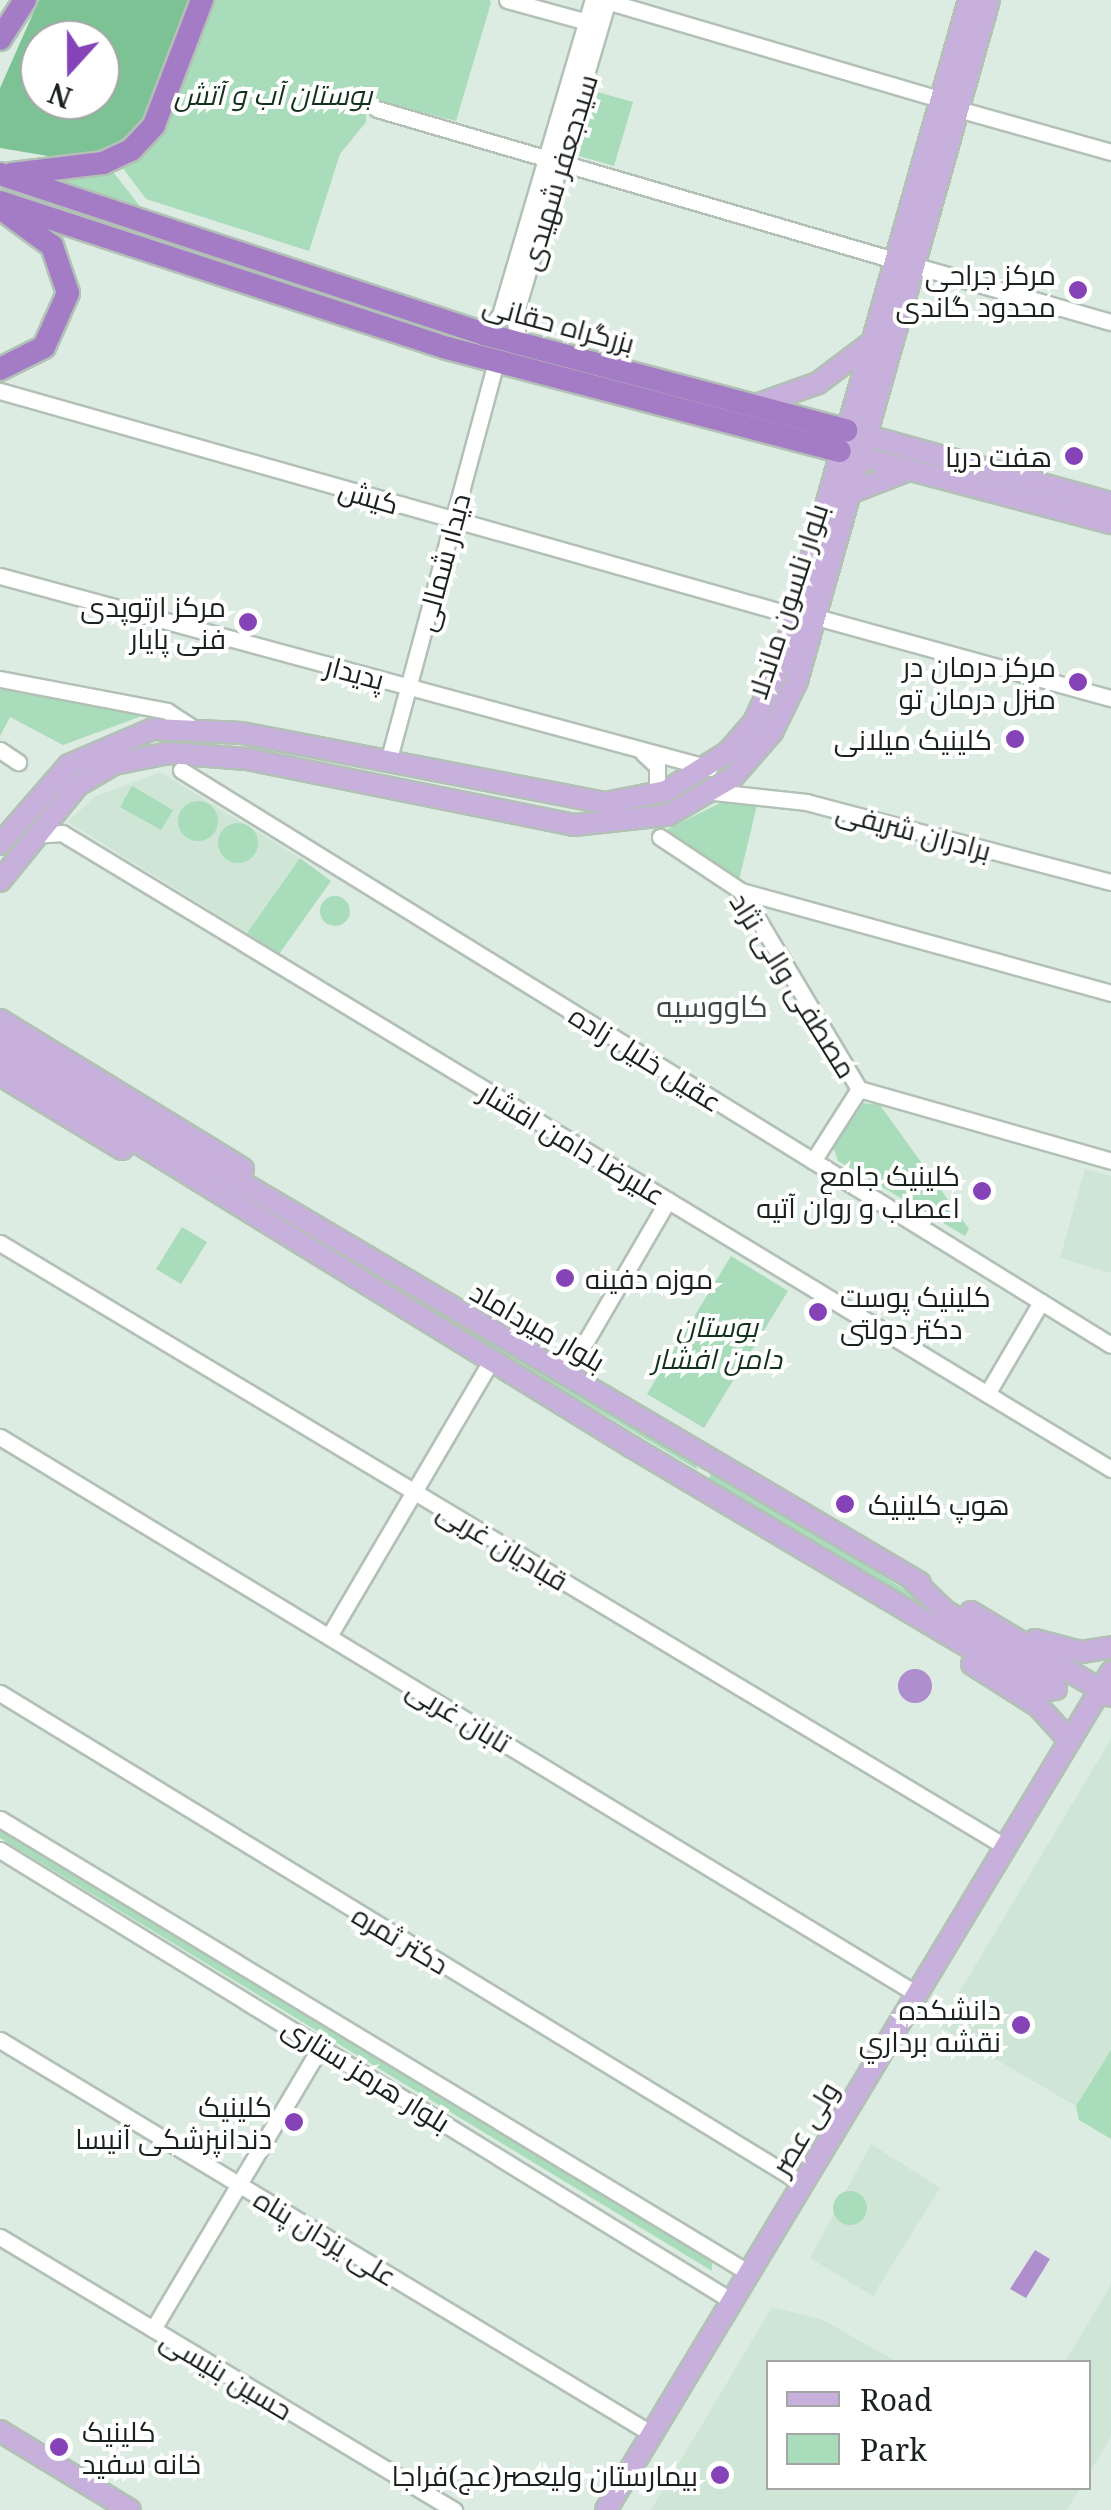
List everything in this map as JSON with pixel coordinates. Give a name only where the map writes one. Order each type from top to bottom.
[{"type":"highway","points":[[0,37],[15,0]]},
{"type":"highway","points":[[0,37],[25,0]]},
{"type":"highway","points":[[2,174],[103,163],[131,150],[154,125],[202,0]]},
{"type":"highway","name":"بزرگراه حقانی","points":[[2,174],[484,334],[752,406],[849,448]]},
{"type":"highway","points":[[0,205],[52,246],[68,293],[44,347],[0,369]]},
{"type":"highway","name":"بزرگراه حقانی","points":[[0,205],[496,361],[849,448]]},
{"type":"main road","name":"بلوار نلسون ماندلا","points":[[949,104],[968,0]]},
{"type":"main road","name":"بلوار نلسون ماندلا","points":[[0,881],[32,836],[94,775],[169,753],[247,759],[574,825],[648,820],[714,792],[772,732],[949,104],[989,0]]},
{"type":"main road","name":"بلوار نلسون ماندلا","points":[[0,844],[69,764],[138,732],[190,726],[581,802],[657,794],[710,768],[760,711],[805,616],[850,493],[849,448],[870,343],[904,262]]},
{"type":"main road","points":[[752,406],[818,382],[870,343]]},
{"type":"main road","name":"بزرگراه حقانی","points":[[849,448],[913,470],[1111,523]]},
{"type":"main road","name":"بزرگراه حقانی","points":[[849,448],[1111,503]]},
{"type":"main road","points":[[850,493],[913,470]]},
{"type":"main road","points":[[1,1027],[316,1213],[354,1249]]},
{"type":"main road","name":"بلوار میرداماد","points":[[1,1027],[93,1106],[383,1294],[1028,1682],[1047,1692],[1058,1683],[910,1577]]},
{"type":"main road","name":"بلوار میرداماد","points":[[0,1058],[354,1249],[910,1577],[1107,1685]]},
{"type":"main road","points":[[0,1075],[337,1278],[383,1294]]},
{"type":"main road","points":[[671,1436],[708,1470],[700,1480],[676,1472]]},
{"type":"main road","points":[[872,1588],[897,1618],[1038,1706],[1070,1742]]},
{"type":"main road","points":[[1006,1631],[1080,1652],[1111,1647]]},
{"type":"main road","name":"ولی عصر","points":[[606,2510],[1107,1685]]},
{"type":"main road","points":[[0,2431],[130,2510]]},
{"type":"street","points":[[507,0],[594,24]]},
{"type":"street","points":[[603,0],[1111,152]]},
{"type":"street","name":"سیدجعفر شهیدی","points":[[484,334],[500,315],[603,0]]},
{"type":"street","points":[[377,109],[1111,322]]},
{"type":"street","name":"سیدجعفر شهیدی","points":[[520,343],[514,319],[554,158]]},
{"type":"street","name":"دیدار شمالی","points":[[388,762],[496,361]]},
{"type":"street","name":"کیش","points":[[0,391],[453,520],[1111,698]]},
{"type":"street","name":"پدیدار","points":[[0,576],[710,768]]},
{"type":"street","points":[[0,679],[168,711],[190,726]]},
{"type":"street","points":[[635,748],[657,766],[657,794]]},
{"type":"street","points":[[0,750],[18,762]]},
{"type":"street","name":"عقیل خلیل زاده","points":[[181,770],[1111,1345]]},
{"type":"street","name":"برادران شریفی","points":[[714,792],[806,802],[1111,882]]},
{"type":"street","name":"علیرضا دامن افشار","points":[[32,836],[62,833],[1111,1469]]},
{"type":"street","name":"مصطفی والی نژاد","points":[[660,836],[741,891],[859,1089],[1111,1161]]},
{"type":"street","points":[[741,891],[1111,993]]},
{"type":"street","points":[[813,1161],[859,1089]]},
{"type":"street","points":[[552,1364],[586,1341],[668,1200]]},
{"type":"street","name":"قبادیان غربی","points":[[0,1243],[1006,1847]]},
{"type":"street","points":[[987,1394],[1041,1302]]},
{"type":"street","points":[[328,1636],[492,1361]]},
{"type":"street","name":"تابان غربی","points":[[0,1437],[918,1994]]},
{"type":"street","name":"دکتر ثمره","points":[[0,1693],[802,2184]]},
{"type":"street","name":"بلوار هرمز ستاری","points":[[0,1819],[749,2273]]},
{"type":"street","name":"بلوار هرمز ستاری","points":[[0,1850],[732,2301]]},
{"type":"street","name":"علی یزدان پناه","points":[[0,2040],[652,2434]]},
{"type":"street","points":[[153,2330],[321,2046]]},
{"type":"street","name":"حسین بنیسی","points":[[0,2237],[454,2510]]},
{"type":"street","points":[[704,2282],[720,2256]]},
{"type":"shaded area","points":[[160,772],[300,858],[247,933],[68,822],[94,797]]},
{"type":"shaded area","points":[[1085,1169],[1111,1176],[1111,1273],[1060,1258]]},
{"type":"shaded area","points":[[915,1669],[927,1674],[932,1686],[927,1698],[915,1703],[903,1698],[898,1686],[903,1674]]},
{"type":"shaded area","points":[[1111,1739],[1111,2050],[1076,2106],[939,2026]]},
{"type":"shaded area","points":[[871,2144],[940,2188],[873,2296],[810,2258]]},
{"type":"shaded area","points":[[1035,2250],[1050,2259],[1026,2298],[1010,2289]]},
{"type":"shaded area","points":[[1111,2285],[1111,2437],[1091,2471],[1091,2360],[1066,2360]]},
{"type":"shaded area","points":[[772,2307],[823,2320],[893,2360],[766,2360],[766,2490],[1079,2490],[1067,2510],[651,2510]]},
{"type":"green space","points":[[39,0],[193,0],[146,121],[109,149],[60,158],[0,148],[0,88],[20,43],[20,120],[120,120],[120,20],[30,20]]},
{"type":"green space","name":"بوستان آب و آتش","points":[[211,0],[491,3],[456,121],[367,98],[366,122],[340,154],[309,251],[146,199],[119,163]]},
{"type":"green space","points":[[590,90],[633,102],[614,166],[572,154]]},
{"type":"green space","points":[[110,168],[142,209],[41,178]]},
{"type":"green space","points":[[0,687],[142,716],[63,745],[10,717],[0,736]]},
{"type":"green space","points":[[132,786],[173,810],[161,830],[120,807]]},
{"type":"green space","points":[[198,801],[212,807],[218,821],[212,835],[198,841],[184,835],[178,821],[184,807]]},
{"type":"green space","points":[[724,801],[758,801],[739,880],[664,831]]},
{"type":"green space","points":[[238,823],[252,829],[258,843],[252,857],[238,863],[224,857],[218,843],[224,829]]},
{"type":"green space","points":[[300,858],[331,881],[279,954],[247,933]]},
{"type":"green space","points":[[335,896],[349,905],[350,911],[341,925],[335,926],[321,917],[320,911],[329,897]]},
{"type":"green space","points":[[862,1103],[880,1105],[969,1229],[965,1236],[838,1161],[833,1146]]},
{"type":"green space","points":[[182,1227],[207,1242],[181,1284],[156,1269]]},
{"type":"green space","points":[[333,1247],[695,1463],[698,1470],[331,1252]]},
{"type":"green space","name":"بوستان دامن افشار","points":[[731,1256],[788,1291],[704,1428],[647,1394]]},
{"type":"green space","points":[[715,1467],[1008,1657],[1040,1687],[708,1480]]},
{"type":"green space","points":[[0,1830],[712,2262],[712,2271],[0,1838]]},
{"type":"green space","points":[[1111,2050],[1111,2139],[1079,2120],[1076,2106]]},
{"type":"green space","points":[[850,2191],[862,2196],[867,2208],[862,2220],[850,2225],[838,2220],[833,2208],[838,2196]]},
{"type":"place","name":"مرکز جراحی محدود گاندی","points":[[1078,290]]},
{"type":"place","name":"هفت دریا","points":[[1074,456]]},
{"type":"place","name":"مرکز ارتوپدی فنی پایار","points":[[248,622]]},
{"type":"place","name":"مرکز درمان در منزل درمان تو","points":[[1078,682]]},
{"type":"place","name":"کلینیک میلانی","points":[[1015,739]]},
{"type":"place","name":"کلینیک جامع اعصاب و روان آتیه","points":[[982,1191]]},
{"type":"place","name":"موزه دفینه","points":[[565,1278]]},
{"type":"place","name":"کلینیک پوست دکتر دولتى","points":[[818,1312]]},
{"type":"place","name":"هوپ کلینیک","points":[[845,1504]]},
{"type":"place","name":"دانشكده نقشه برداري","points":[[1021,2025]]},
{"type":"place","name":"کلینیک دندانپزشکی آنیسا","points":[[294,2122]]},
{"type":"place","name":"کلینیک خانه سفید","points":[[59,2447]]},
{"type":"place","name":"بیمارستان ولیعصر(عج)فراجا","points":[[720,2475]]},
{"type":"district","name":"کاووسیه","points":[[712,1006]]}]
